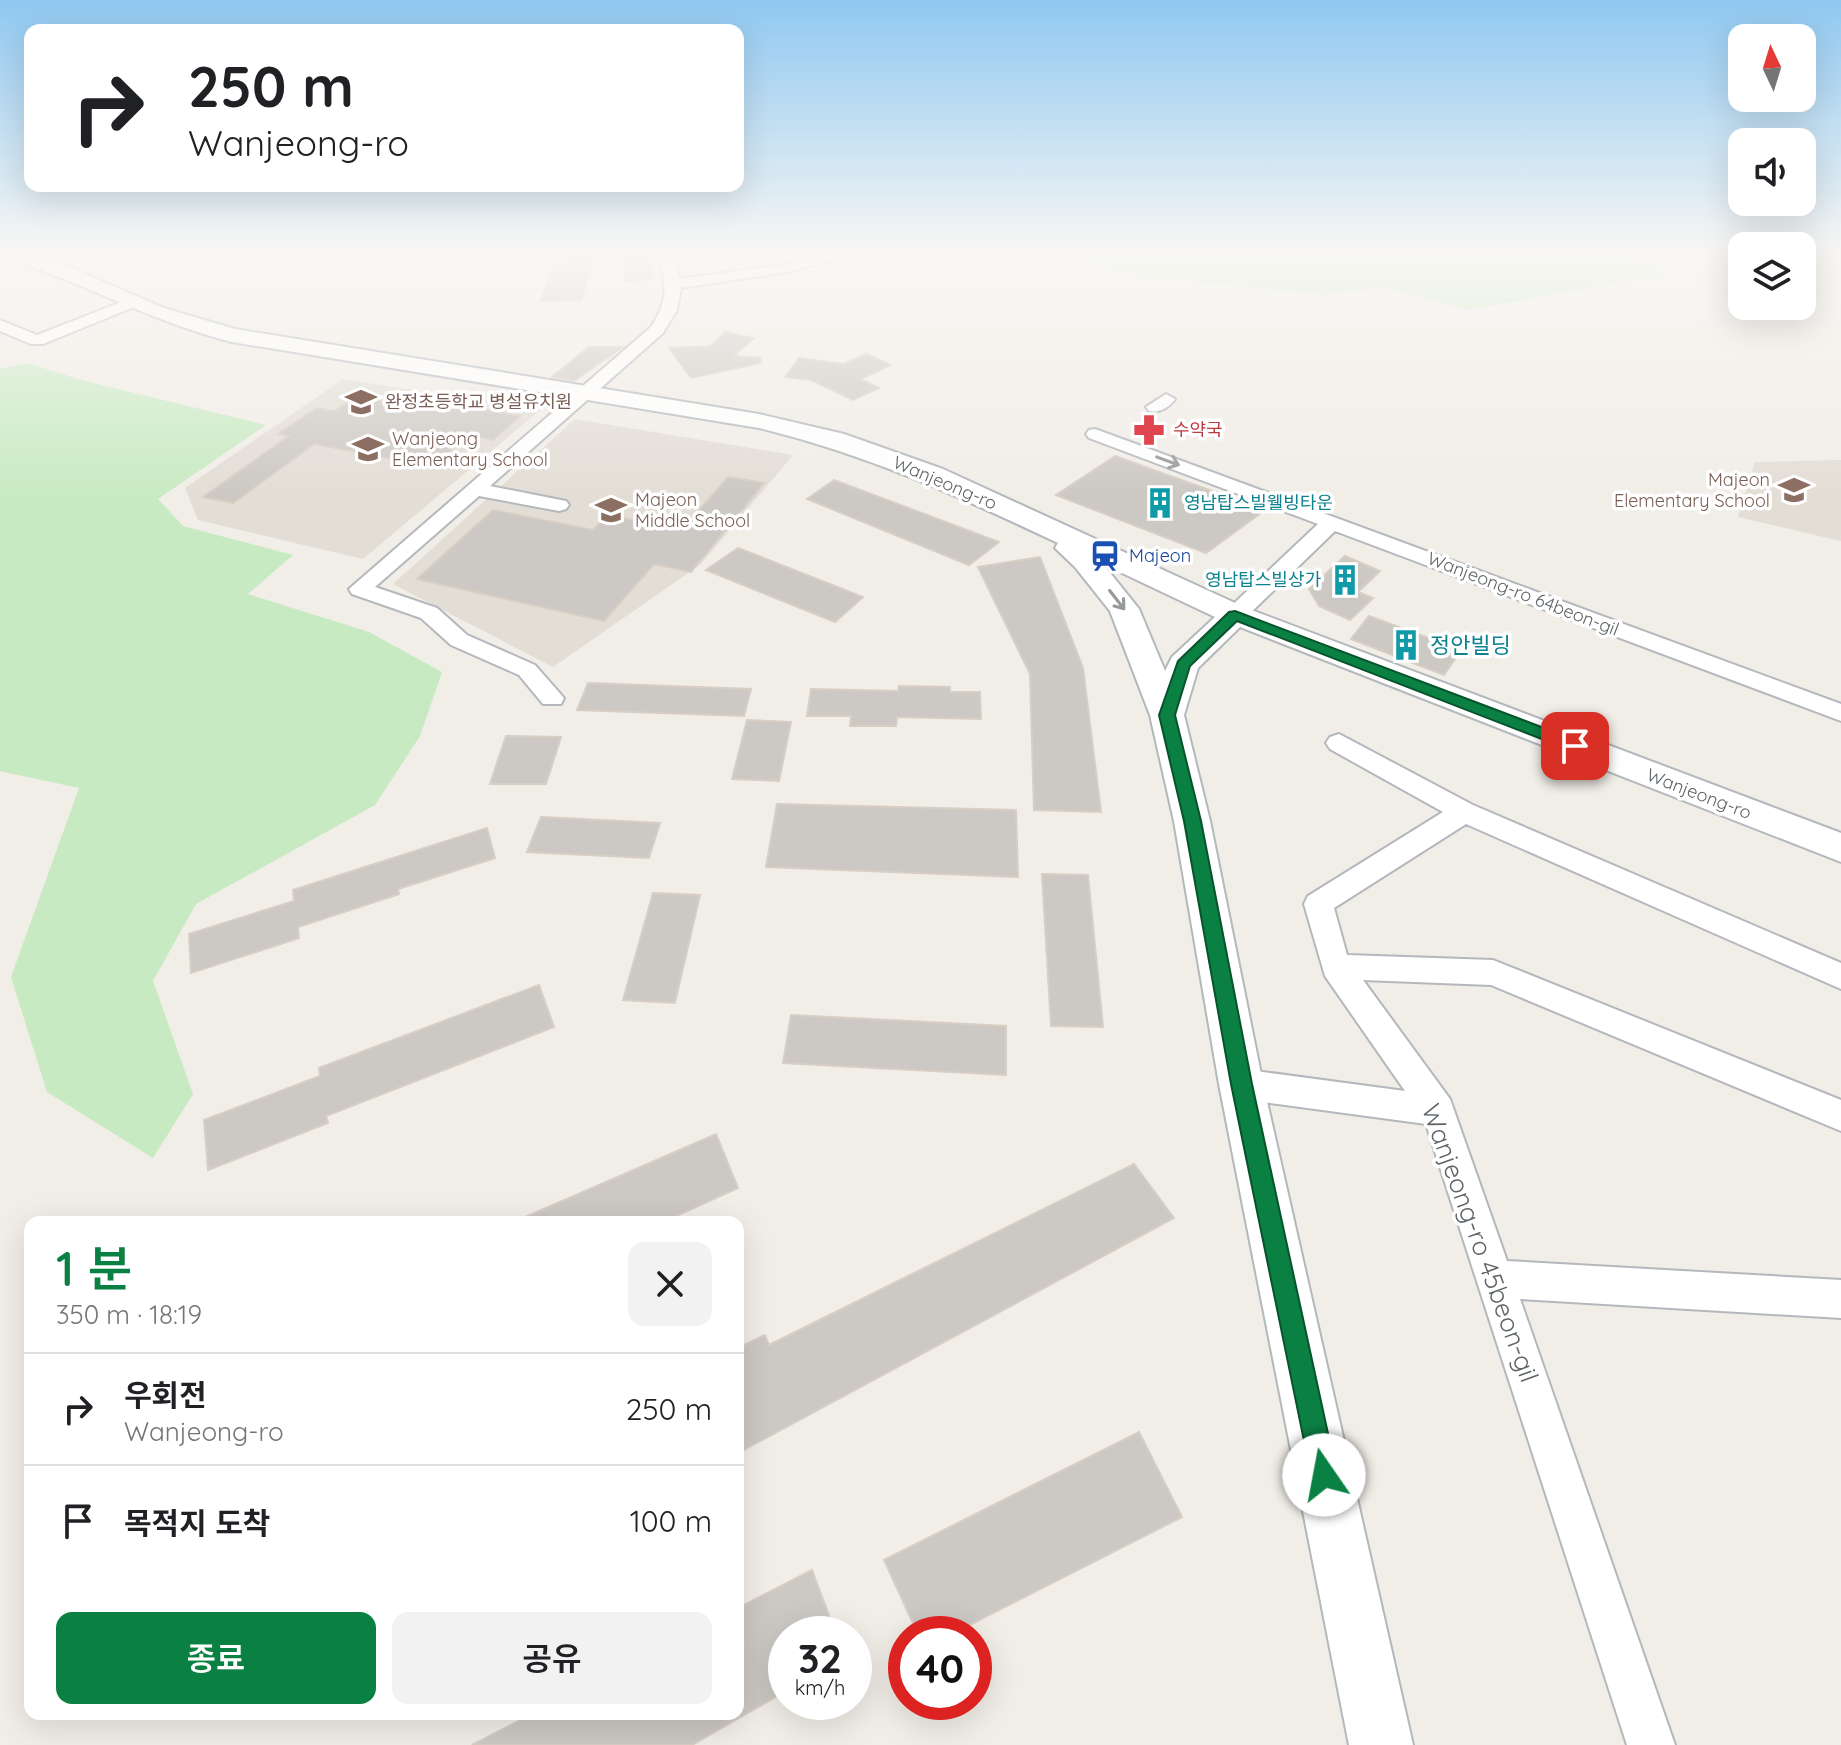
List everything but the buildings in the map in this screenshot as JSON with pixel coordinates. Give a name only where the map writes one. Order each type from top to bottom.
[{"type":"main road","name":"Wanjeong-ro","points":[[230,334],[593,387],[835,439],[934,475],[1235,615],[1841,848]]},
{"type":"main road","points":[[1043,526],[1085,561],[1124,609],[1167,715],[1192,821],[1241,1084],[1381,1745]]},
{"type":"main road","points":[[1167,715],[1183,664],[1235,615]]},
{"type":"street","points":[[22,334],[37,341],[53,334]]},
{"type":"street","points":[[552,698],[527,670],[459,640],[429,613],[360,589],[652,334]]},
{"type":"street","name":"Wanjeong-ro 64beon-gil","points":[[1095,434],[1841,713]]},
{"type":"street","points":[[475,489],[559,505]]},
{"type":"street","points":[[1235,615],[1332,522]]},
{"type":"street","points":[[1339,743],[1464,812],[1841,976]]},
{"type":"street","name":"Wanjeong-ro 45beon-gil","points":[[1464,812],[1318,904],[1336,967],[1438,1110],[1651,1745]]},
{"type":"street","points":[[1336,967],[1493,973],[1841,1116]]},
{"type":"street","points":[[1241,1084],[1438,1110]]},
{"type":"street","points":[[1495,1279],[1841,1299]]},
{"type":"shaded area","name":"Wanjeong Elementary School","points":[[343,379],[540,410],[363,559],[198,520],[185,488]]},
{"type":"shaded area","name":"Majeon Middle School","points":[[575,419],[793,455],[701,564],[553,667],[393,584]]},
{"type":"shaded area","name":"Majeon Elementary School","points":[[1841,460],[1841,541],[1738,517],[1755,462]]},
{"type":"green space","points":[[27,363],[89,382],[266,425],[158,499],[183,526],[293,555],[248,594],[369,632],[442,672],[420,736],[375,805],[196,904],[153,981],[193,1094],[153,1158],[47,1092],[11,977],[79,788],[0,771],[0,369]]},
{"type":"place","name":"완정초등학교 병설유치원","points":[[361,402]]},
{"type":"place","name":"수약국","points":[[1149,430]]},
{"type":"place","name":"Wanjeong Elementary School","points":[[368,449]]},
{"type":"place","name":"Majeon Elementary School","points":[[1794,490]]},
{"type":"place","name":"영남탑스빌웰빙타운","points":[[1160,503]]},
{"type":"place","name":"Majeon Middle School","points":[[611,510]]},
{"type":"place","name":"Majeon","points":[[1105,556]]},
{"type":"place","name":"영남탑스빌상가","points":[[1345,580]]},
{"type":"place","name":"정안빌딩","points":[[1406,645]]},
{"type":"route","points":[[1324,1475],[1241,1084],[1192,821],[1167,715],[1183,664],[1235,615],[1575,746]]}]
